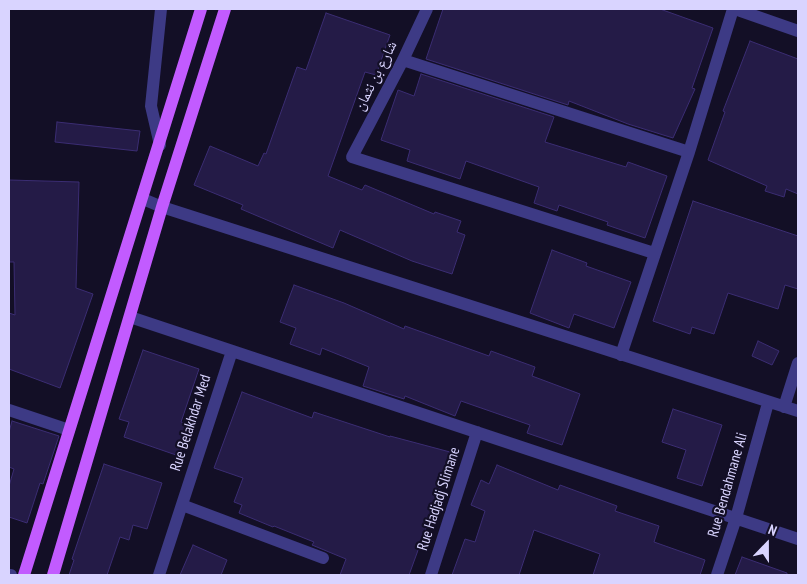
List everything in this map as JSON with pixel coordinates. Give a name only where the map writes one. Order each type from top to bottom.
[{"type":"main road","points":[[24,575],[68,430],[202,9]]},
{"type":"main road","points":[[53,575],[162,207],[224,9]]},
{"type":"street","points":[[160,145],[151,106],[161,9]]},
{"type":"street","name":"شارع بن نثمان","points":[[427,9],[403,60],[352,157],[654,253]]},
{"type":"street","points":[[621,355],[734,9],[798,30]]},
{"type":"street","points":[[403,60],[688,152]]},
{"type":"street","points":[[143,199],[162,207],[768,403],[798,411]]},
{"type":"street","points":[[130,317],[798,539]]},
{"type":"street","name":"Rue Belakhdar Med","points":[[159,575],[232,351]]},
{"type":"street","points":[[784,407],[798,363]]},
{"type":"street","name":"Rue Bendahmane Ali","points":[[717,575],[736,518],[768,403]]},
{"type":"street","points":[[9,410],[68,430]]},
{"type":"street","name":"Rue Hadjadj Slimane","points":[[431,575],[477,432]]},
{"type":"street","points":[[182,505],[324,558]]},
{"type":"building","points":[[443,9],[660,9],[713,28],[692,88],[695,89],[673,138],[628,124],[569,101],[568,105],[426,59]]},
{"type":"building","points":[[326,13],[390,35],[376,75],[365,72],[328,176],[362,190],[365,185],[434,214],[435,212],[461,221],[457,232],[465,235],[452,274],[412,261],[340,230],[333,248],[241,209],[243,205],[194,185],[210,146],[258,166],[264,153],[266,154],[297,67],[306,70]]},
{"type":"building","points":[[750,41],[798,59],[798,194],[786,189],[784,197],[765,191],[767,186],[708,160],[725,112],[723,111]]},
{"type":"building","points":[[421,74],[554,117],[545,142],[626,167],[628,162],[667,176],[645,238],[607,225],[608,222],[559,205],[557,211],[534,203],[539,187],[466,161],[460,179],[407,161],[410,150],[381,140],[398,90],[414,96]]},
{"type":"building","points":[[57,122],[140,131],[137,151],[55,142]]},
{"type":"building","points":[[9,180],[79,182],[76,288],[93,294],[60,388],[9,369],[9,313],[15,315],[14,262],[9,262]]},
{"type":"building","points":[[693,201],[798,236],[798,289],[785,285],[778,309],[728,293],[714,334],[692,327],[690,334],[653,321]]},
{"type":"building","points":[[552,250],[587,263],[586,266],[631,282],[614,328],[574,314],[569,328],[530,313]]},
{"type":"building","points":[[294,285],[344,303],[404,329],[405,326],[489,356],[491,351],[535,367],[532,376],[580,394],[562,445],[527,433],[530,425],[461,401],[455,416],[405,396],[404,399],[363,386],[369,367],[322,348],[320,355],[290,344],[296,328],[280,322]]},
{"type":"building","points":[[758,341],[779,351],[772,365],[752,356]]},
{"type":"building","points":[[143,350],[199,369],[181,422],[189,425],[179,456],[124,437],[129,422],[119,419]]},
{"type":"building","points":[[242,392],[312,418],[314,412],[390,437],[450,452],[431,520],[429,520],[409,575],[340,575],[346,559],[312,545],[314,542],[239,513],[242,505],[234,502],[243,478],[214,468]]},
{"type":"building","points":[[673,409],[722,425],[702,486],[677,478],[686,450],[662,442]]},
{"type":"building","points":[[12,421],[59,436],[43,484],[40,483],[27,523],[9,517],[9,486],[14,469],[9,467],[9,432]]},
{"type":"building","points":[[104,464],[162,483],[147,529],[133,525],[129,540],[120,537],[107,575],[69,575],[74,560],[72,559]]},
{"type":"building","points":[[497,465],[558,490],[560,485],[617,506],[615,511],[659,526],[654,542],[705,560],[700,575],[593,575],[600,554],[534,530],[519,575],[452,575],[465,539],[475,542],[485,511],[471,505],[481,480],[489,484]]},
{"type":"building","points":[[193,545],[227,560],[221,575],[180,575]]},
{"type":"building","points":[[742,557],[787,573],[787,575],[735,575]]}]
